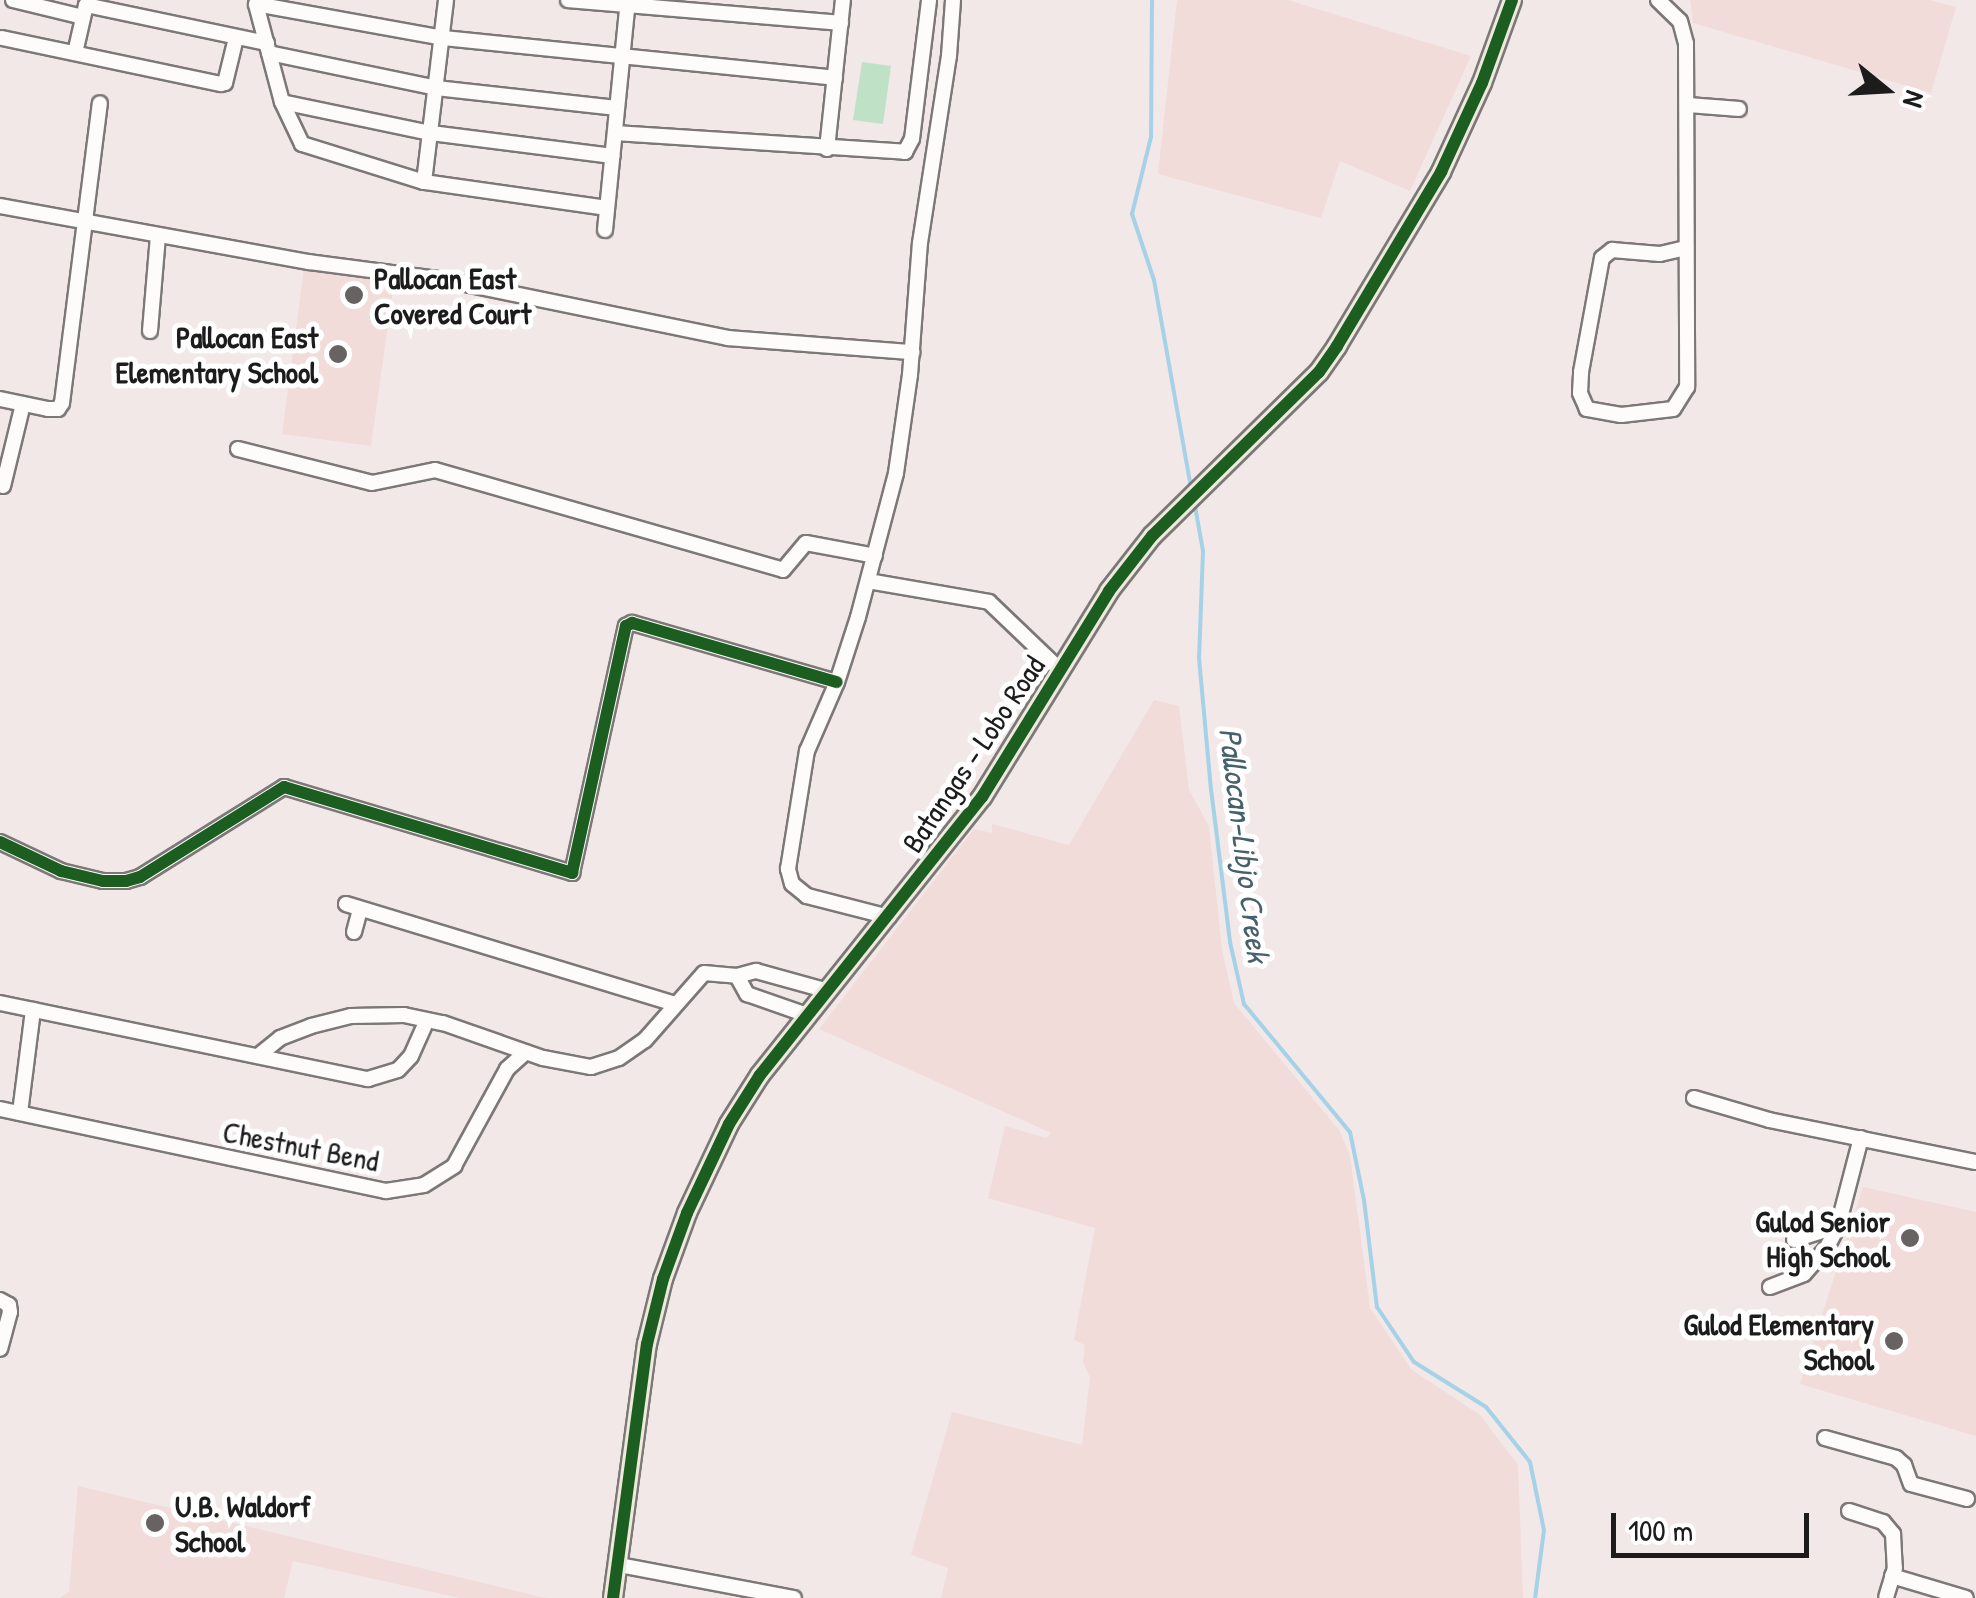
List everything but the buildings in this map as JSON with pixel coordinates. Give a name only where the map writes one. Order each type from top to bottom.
[{"type":"main road","name":"Batangas - Lobo Road","points":[[612,1598],[647,1344],[679,1232],[728,1124],[807,1016],[982,797],[1110,591],[1180,505],[1318,372],[1337,346],[1441,172],[1482,83],[1512,0]]},
{"type":"street","points":[[13,0],[83,16]]},
{"type":"street","points":[[424,182],[446,0]]},
{"type":"street","points":[[568,0],[841,24]]},
{"type":"street","points":[[827,149],[843,0]]},
{"type":"street","points":[[615,132],[827,149],[908,150],[929,0]]},
{"type":"street","points":[[889,917],[807,896],[792,884],[788,869],[807,751],[837,682],[896,473],[912,352],[920,243],[949,56],[953,0]]},
{"type":"street","points":[[1658,0],[1680,21],[1689,105],[1688,387],[1674,409],[1621,416],[1587,409],[1580,393],[1581,372],[1602,258],[1612,250],[1660,254],[1686,248]]},
{"type":"street","points":[[607,208],[424,182],[302,144],[282,102],[256,4],[442,38],[835,78]]},
{"type":"street","points":[[605,230],[628,4]]},
{"type":"street","points":[[76,54],[86,5],[436,88],[617,108]]},
{"type":"street","points":[[2,38],[221,84],[225,82],[236,38]]},
{"type":"street","points":[[282,102],[430,133],[612,156]]},
{"type":"street","points":[[0,398],[58,409],[62,403],[100,103]]},
{"type":"street","points":[[1689,105],[1739,109]]},
{"type":"street","points":[[0,206],[446,280],[728,338],[912,352]]},
{"type":"street","points":[[150,331],[158,235]]},
{"type":"street","points":[[3,486],[23,404]]},
{"type":"street","points":[[238,448],[372,483],[435,470],[783,570],[806,543],[874,556]]},
{"type":"street","points":[[868,581],[988,602],[1060,670]]},
{"type":"street","points":[[0,842],[61,871],[104,882],[126,881],[140,877],[284,786],[572,873],[626,626],[632,623],[837,682]]},
{"type":"street","points":[[354,932],[353,906],[675,1004]]},
{"type":"street","points":[[258,1056],[280,1038],[351,1016],[404,1016],[576,1066],[605,1062],[645,1040],[704,973],[738,976],[756,972],[828,991]]},
{"type":"street","points":[[738,976],[747,994],[807,1016]]},
{"type":"street","points":[[0,1002],[368,1078],[398,1070],[411,1056],[427,1020]]},
{"type":"street","points":[[20,1113],[34,1010]]},
{"type":"street","name":"Chestnut Bend","points":[[0,1109],[386,1192],[424,1185],[454,1166],[507,1068],[526,1052]]},
{"type":"street","points":[[1694,1098],[1769,1120],[1976,1162]]},
{"type":"street","points":[[1770,1288],[1804,1274],[1826,1249],[1838,1226],[1861,1138]]},
{"type":"street","points":[[1794,1240],[1838,1226]]},
{"type":"street","points":[[0,1300],[9,1305],[10,1312],[0,1349]]},
{"type":"street","points":[[1825,1438],[1896,1458],[1904,1464],[1911,1484],[1967,1499]]},
{"type":"street","points":[[1849,1511],[1888,1526],[1895,1554],[1886,1597]]},
{"type":"street","points":[[619,1565],[794,1598]]},
{"type":"street","points":[[1892,1576],[1966,1598]]},
{"type":"shaded area","points":[[1177,0],[1288,0],[1471,56],[1410,191],[1340,161],[1321,218],[1158,174]]},
{"type":"shaded area","points":[[1690,0],[1930,0],[1956,7],[1931,93],[1693,23]]},
{"type":"shaded area","name":"Pallocan East Elementary School","points":[[304,268],[395,275],[371,446],[282,434]]},
{"type":"shaded area","points":[[1154,700],[1179,706],[1189,790],[1209,826],[1222,950],[1234,1003],[1339,1130],[1350,1155],[1370,1308],[1412,1370],[1480,1415],[1518,1465],[1523,1598],[941,1598],[948,1568],[911,1555],[952,1412],[1082,1445],[1090,1377],[1083,1362],[1085,1345],[1074,1340],[1095,1228],[988,1198],[1005,1126],[1046,1138],[1051,1133],[819,1029],[974,829],[992,833],[992,824],[1069,845]]},
{"type":"shaded area","name":"Gulod Elementary School","points":[[1863,1187],[1976,1212],[1976,1436],[1800,1384]]},
{"type":"shaded area","name":"U.B. Waldorf School","points":[[78,1486],[546,1598],[460,1598],[293,1561],[284,1598],[59,1598],[69,1592]]},
{"type":"green space","points":[[862,62],[891,66],[883,124],[853,120]]},
{"type":"waterway","name":"Pallocan-Libjo Creek","points":[[1152,0],[1151,137],[1132,214],[1154,280],[1191,487]]},
{"type":"waterway","name":"Pallocan-Libjo Creek","points":[[1195,506],[1203,551],[1199,658],[1211,789],[1230,942],[1244,1004],[1350,1132],[1364,1200],[1377,1307],[1414,1362],[1486,1407],[1530,1462],[1544,1530],[1535,1598]]},
{"type":"cycle path","points":[[613,1598],[647,1344],[663,1279],[687,1213],[729,1124],[760,1075],[982,797],[1109,591],[1152,536],[1319,372],[1441,172],[1482,83],[1512,0]]},
{"type":"cycle path","points":[[0,842],[61,871],[103,881],[126,881],[140,877],[284,787],[572,873],[626,626],[632,623],[837,682]]},
{"type":"place","name":"Pallocan East Covered Court","points":[[354,295]]},
{"type":"place","name":"Pallocan East Elementary School","points":[[338,354]]},
{"type":"place","name":"Gulod Senior High School","points":[[1910,1238]]},
{"type":"place","name":"Gulod Elementary School","points":[[1894,1341]]},
{"type":"place","name":"U.B. Waldorf School","points":[[155,1523]]}]
